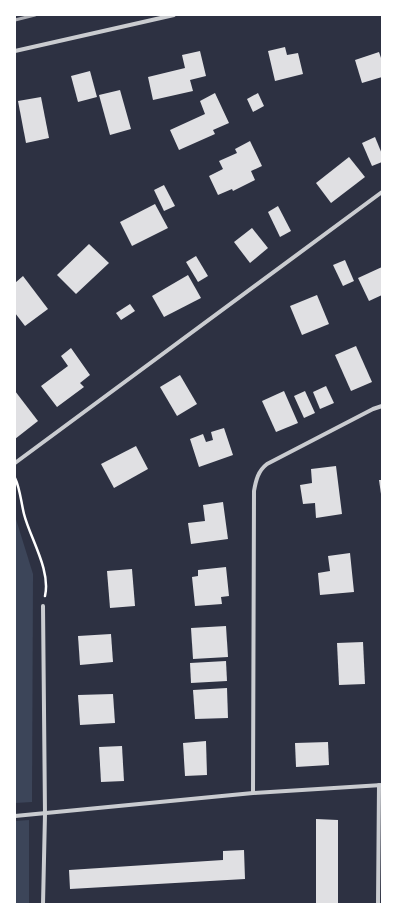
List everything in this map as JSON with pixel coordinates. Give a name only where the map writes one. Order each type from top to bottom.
[{"type":"street","points":[[15,51],[174,15]]},
{"type":"street","points":[[15,463],[382,192]]},
{"type":"street","points":[[253,793],[254,491],[257,476],[262,468],[267,464],[373,409],[382,406]]},
{"type":"street","points":[[43,606],[45,814],[43,904]]},
{"type":"street","points":[[15,816],[253,793],[380,785],[378,904]]},
{"type":"path","points":[[15,478],[24,514],[44,570],[47,588],[43,606]]},
{"type":"shaded area","points":[[15,516],[33,574],[32,802],[15,803]]},
{"type":"shaded area","points":[[29,820],[29,904],[15,904],[15,821]]},
{"type":"building","points":[[285,47],[287,55],[298,53],[303,74],[275,81],[268,51]]},
{"type":"building","points":[[200,51],[206,76],[190,80],[193,91],[153,100],[148,77],[185,68],[182,55]]},
{"type":"building","points":[[379,52],[382,61],[382,77],[362,83],[355,60]]},
{"type":"building","points":[[90,71],[97,97],[78,102],[71,76]]},
{"type":"building","points":[[120,90],[131,129],[110,135],[99,95]]},
{"type":"building","points":[[215,93],[229,123],[213,130],[215,134],[179,150],[170,130],[205,114],[200,101]]},
{"type":"building","points":[[258,93],[264,106],[253,112],[247,99]]},
{"type":"building","points":[[41,97],[49,138],[26,143],[18,101]]},
{"type":"building","points":[[375,137],[382,154],[382,162],[372,166],[362,143]]},
{"type":"building","points":[[250,141],[262,166],[251,171],[255,180],[233,191],[232,189],[218,195],[209,176],[223,169],[219,161],[237,153],[235,149]]},
{"type":"building","points":[[349,157],[365,177],[331,203],[316,183]]},
{"type":"building","points":[[164,185],[175,206],[164,211],[154,190]]},
{"type":"building","points":[[155,204],[168,228],[132,246],[120,222]]},
{"type":"building","points":[[278,206],[291,231],[280,237],[268,212]]},
{"type":"building","points":[[252,228],[268,248],[250,263],[234,242]]},
{"type":"building","points":[[89,244],[109,263],[76,294],[57,275]]},
{"type":"building","points":[[196,256],[208,276],[198,282],[186,262]]},
{"type":"building","points":[[345,260],[354,281],[343,286],[333,265]]},
{"type":"building","points":[[382,267],[382,295],[369,301],[358,278]]},
{"type":"building","points":[[188,275],[201,298],[164,317],[152,296]]},
{"type":"building","points":[[23,276],[48,309],[25,326],[15,313],[15,283]]},
{"type":"building","points":[[317,295],[329,324],[302,335],[290,306]]},
{"type":"building","points":[[130,304],[135,311],[121,320],[116,313]]},
{"type":"building","points":[[356,346],[372,382],[351,391],[335,355]]},
{"type":"building","points":[[71,348],[90,375],[80,383],[84,387],[57,407],[41,386],[68,366],[61,356]]},
{"type":"building","points":[[180,375],[197,404],[177,416],[160,387]]},
{"type":"building","points":[[326,386],[334,403],[320,409],[313,392]]},
{"type":"building","points":[[15,391],[38,421],[15,439]]},
{"type":"building","points":[[284,391],[298,423],[276,432],[262,401]]},
{"type":"building","points":[[305,391],[315,413],[304,418],[294,396]]},
{"type":"building","points":[[224,428],[233,455],[199,467],[190,439],[203,434],[206,442],[213,440],[211,432]]},
{"type":"building","points":[[136,446],[148,469],[114,488],[101,464]]},
{"type":"building","points":[[336,466],[342,514],[316,518],[315,503],[303,504],[300,485],[312,483],[311,469]]},
{"type":"building","points":[[379,480],[382,480],[382,494],[381,494]]},
{"type":"building","points":[[223,502],[228,539],[191,544],[188,523],[205,521],[203,505]]},
{"type":"building","points":[[350,553],[354,592],[320,595],[318,573],[330,571],[328,556]]},
{"type":"building","points":[[226,567],[229,596],[221,597],[222,604],[195,606],[192,577],[198,576],[198,570]]},
{"type":"building","points":[[132,569],[135,606],[110,608],[107,571]]},
{"type":"building","points":[[226,626],[228,657],[193,659],[191,628]]},
{"type":"building","points":[[111,634],[113,662],[80,665],[78,636]]},
{"type":"building","points":[[363,642],[365,684],[339,685],[337,643]]},
{"type":"building","points":[[226,661],[227,681],[191,683],[190,663]]},
{"type":"building","points":[[227,688],[228,718],[195,719],[193,690]]},
{"type":"building","points":[[113,694],[115,723],[80,725],[78,695]]},
{"type":"building","points":[[206,741],[207,775],[185,776],[183,743]]},
{"type":"building","points":[[328,742],[329,765],[296,767],[295,743]]},
{"type":"building","points":[[122,746],[124,781],[101,782],[99,747]]},
{"type":"building","points":[[316,819],[338,820],[338,904],[316,904]]},
{"type":"building","points":[[244,850],[245,879],[70,889],[69,870],[223,860],[223,851]]},
{"type":"railway","points":[[15,20],[35,15]]}]
